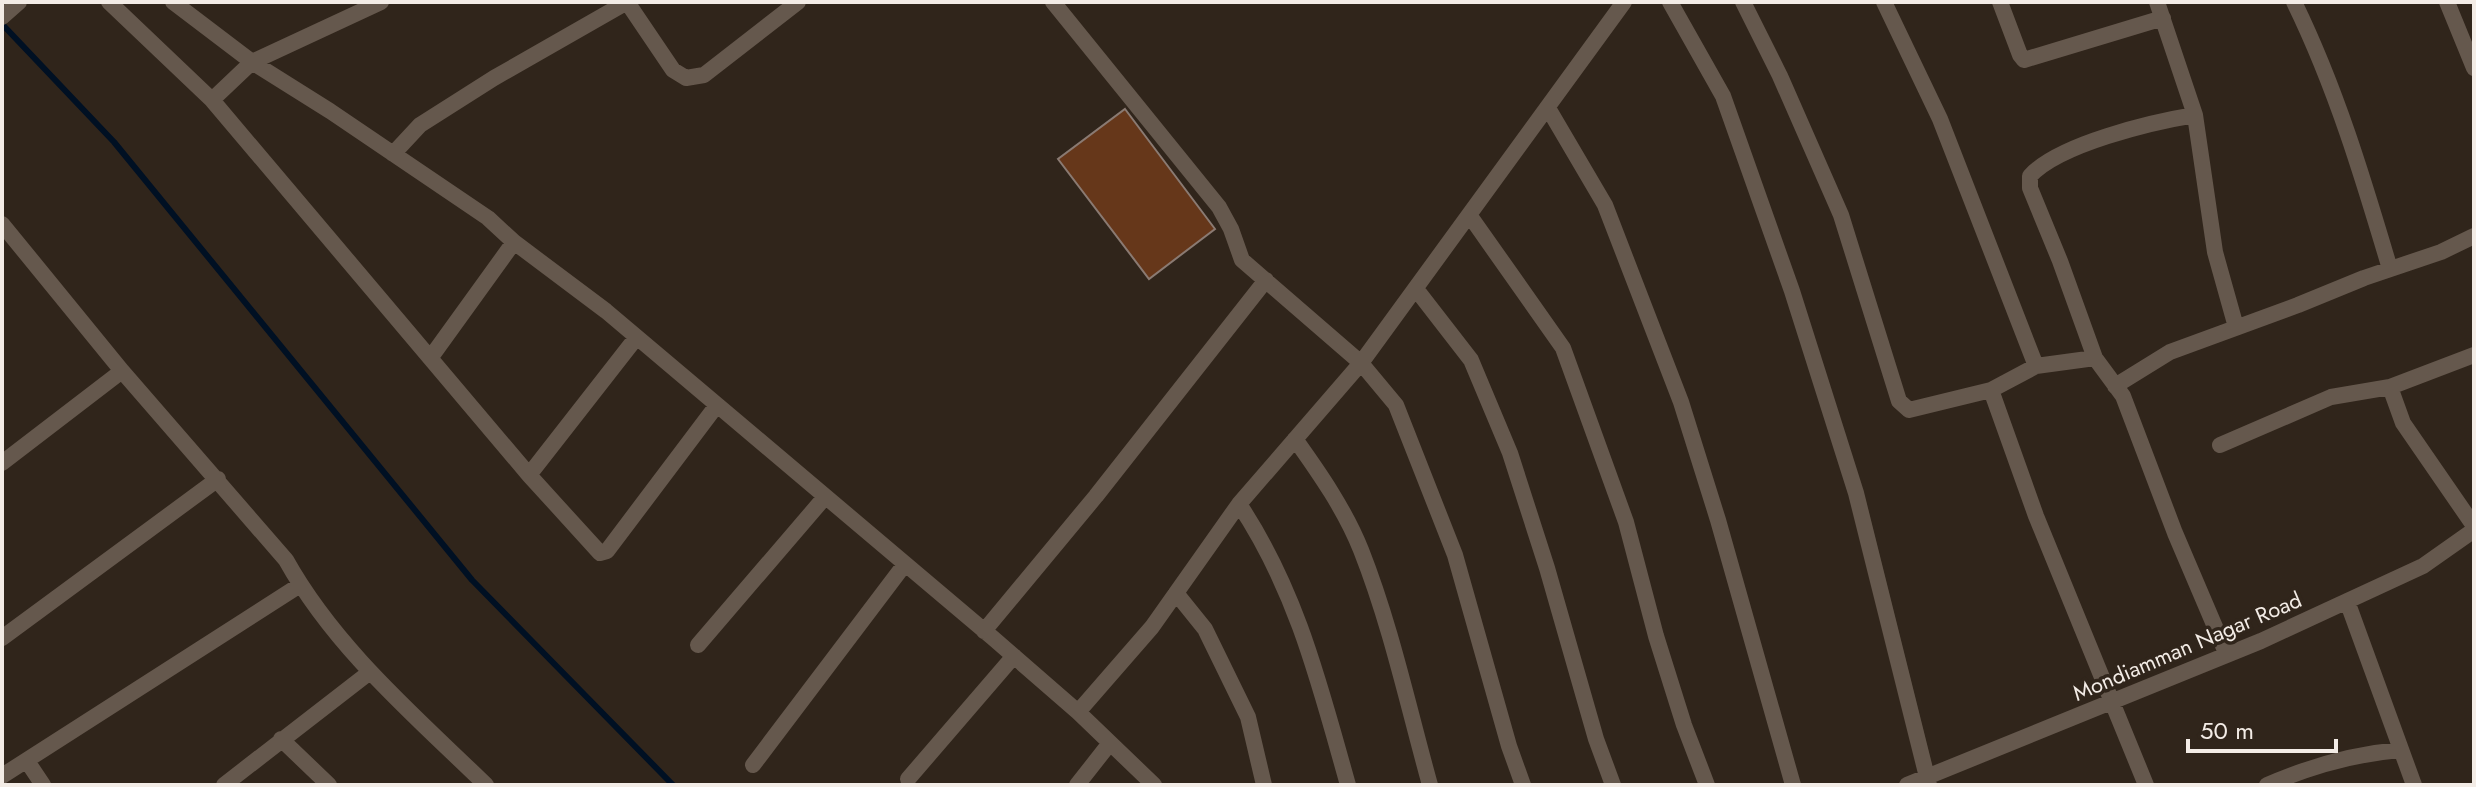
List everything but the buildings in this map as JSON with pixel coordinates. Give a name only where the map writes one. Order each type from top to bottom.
[{"type":"street","points":[[2,17],[19,2]]},
{"type":"street","points":[[109,2],[212,100],[529,475],[600,553],[607,551],[717,405]]},
{"type":"street","points":[[173,2],[252,62],[488,218],[717,405],[1014,656],[1154,785]]},
{"type":"street","points":[[212,100],[252,62],[381,2]]},
{"type":"street","points":[[393,154],[420,125],[494,78],[627,2],[673,70],[686,78],[704,75],[798,2]]},
{"type":"street","points":[[1053,2],[1219,207],[1242,260],[1361,363],[1396,405],[1455,555],[1523,785]]},
{"type":"street","points":[[1078,712],[1152,627],[1239,504],[1361,363],[1624,2]]},
{"type":"street","points":[[1670,2],[1723,96],[1792,291],[1856,493],[1928,781]]},
{"type":"street","points":[[1743,2],[1780,76],[1841,215],[1899,401],[1909,410],[1922,409],[1991,390],[2036,366],[2095,358]]},
{"type":"street","points":[[1884,2],[1940,119],[2036,366]]},
{"type":"street","points":[[2000,2],[2024,60],[2160,10],[2195,115],[2215,252],[2236,327]]},
{"type":"street","points":[[2294,2],[2354,145],[2390,269]]},
{"type":"street","points":[[2447,2],[2474,68]]},
{"type":"street","points":[[1548,108],[1605,205],[1681,402],[1793,785]]},
{"type":"street","points":[[2195,115],[2147,124],[2087,144],[2037,168],[2030,176],[2030,188],[2095,358],[2123,396],[2175,533],[2227,655]]},
{"type":"street","points":[[1470,216],[1563,348],[1626,522],[1656,636],[1707,785]]},
{"type":"street","points":[[2,224],[122,371],[286,560],[300,585],[370,672],[486,785]]},
{"type":"street","points":[[2115,386],[2170,352],[2441,252],[2474,236]]},
{"type":"street","points":[[431,357],[514,242]]},
{"type":"street","points":[[984,631],[1096,496],[1266,280]]},
{"type":"street","points":[[1416,289],[1471,360],[1510,453],[1596,739],[1613,785]]},
{"type":"street","points":[[529,475],[636,338]]},
{"type":"street","points":[[2220,445],[2331,397],[2390,387],[2474,355]]},
{"type":"street","points":[[2,463],[122,371]]},
{"type":"street","points":[[2390,387],[2403,423],[2474,528]]},
{"type":"street","points":[[1991,390],[2036,516],[2146,785]]},
{"type":"street","points":[[1295,439],[1332,491],[1360,547],[1388,627],[1430,785]]},
{"type":"street","points":[[2,638],[218,479]]},
{"type":"street","points":[[698,645],[825,497]]},
{"type":"street","points":[[1239,504],[1264,542],[1310,649],[1348,785]]},
{"type":"street","name":"Mondiamman Nagar Road","points":[[1907,785],[1928,781],[2347,601],[2423,566],[2474,528]]},
{"type":"street","points":[[753,765],[905,564]]},
{"type":"street","points":[[2,776],[300,585]]},
{"type":"street","points":[[1176,593],[1205,629],[1248,717],[1264,785]]},
{"type":"street","points":[[2347,601],[2414,785]]},
{"type":"street","points":[[908,779],[1014,656]]},
{"type":"street","points":[[233,783],[281,739],[370,672]]},
{"type":"street","points":[[281,739],[329,785]]},
{"type":"street","points":[[1077,785],[1110,743]]},
{"type":"street","points":[[2267,785],[2311,766],[2373,752],[2400,750]]},
{"type":"street","points":[[27,761],[43,785]]},
{"type":"waterway","points":[[2,24],[114,142],[472,580],[673,785]]}]
